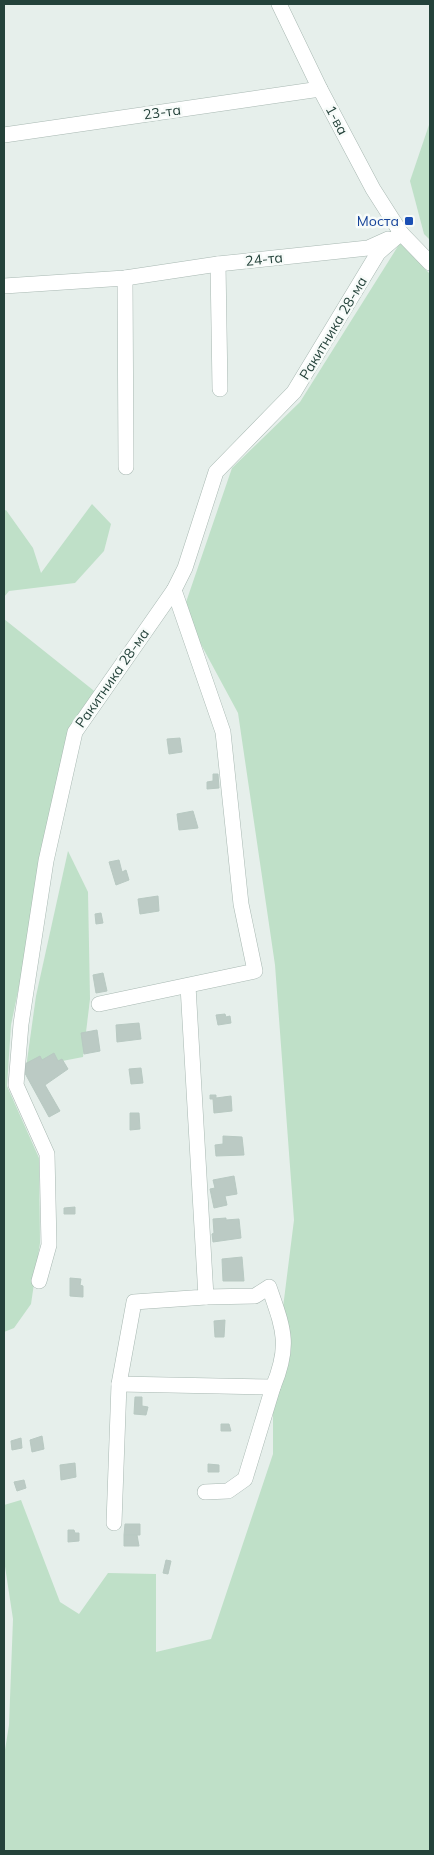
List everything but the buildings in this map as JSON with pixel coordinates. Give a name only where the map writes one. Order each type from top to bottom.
[{"type":"street","name":"1-ва","points":[[279,4],[320,89],[373,189],[401,233],[430,263]]},
{"type":"street","name":"23-та","points":[[4,135],[320,89]]},
{"type":"street","name":"24-та","points":[[4,286],[125,278],[218,264],[368,248],[401,233]]},
{"type":"street","name":"Ракитника 28-ма","points":[[39,1281],[49,1245],[47,1154],[16,1085],[21,1024],[46,860],[75,732],[174,590],[185,568],[216,472],[294,392],[378,253],[401,233]]},
{"type":"street","points":[[218,264],[220,389]]},
{"type":"street","points":[[125,278],[126,467]]},
{"type":"street","points":[[99,1004],[255,971],[241,904],[223,732],[174,590]]},
{"type":"street","points":[[188,986],[206,1297]]},
{"type":"street","points":[[114,1523],[119,1384],[134,1302],[255,1296],[269,1287],[284,1331],[283,1363],[273,1387],[244,1479],[228,1491],[205,1492]]},
{"type":"street","points":[[119,1384],[273,1387]]},
{"type":"green space","points":[[430,122],[430,240],[424,234],[410,181]]},
{"type":"green space","points":[[400,243],[430,274],[430,1851],[4,1851],[4,1756],[9,1725],[13,1619],[4,1560],[4,1505],[21,1500],[60,1602],[79,1614],[108,1573],[156,1574],[156,1652],[211,1639],[273,1454],[273,1387],[294,1220],[275,965],[238,713],[183,611],[232,468],[300,402]]},
{"type":"green space","points":[[92,504],[111,524],[104,551],[75,583],[9,591],[4,597],[4,511],[6,510],[33,548],[41,573]]},
{"type":"green space","points":[[4,619],[98,694],[72,730],[11,1025],[7,1086],[39,1158],[40,1243],[31,1304],[14,1328],[4,1332]]},
{"type":"green space","points":[[68,851],[88,892],[90,999],[83,1057],[26,1068],[36,996]]},
{"type":"place","name":"Моста","points":[[409,221]]}]
